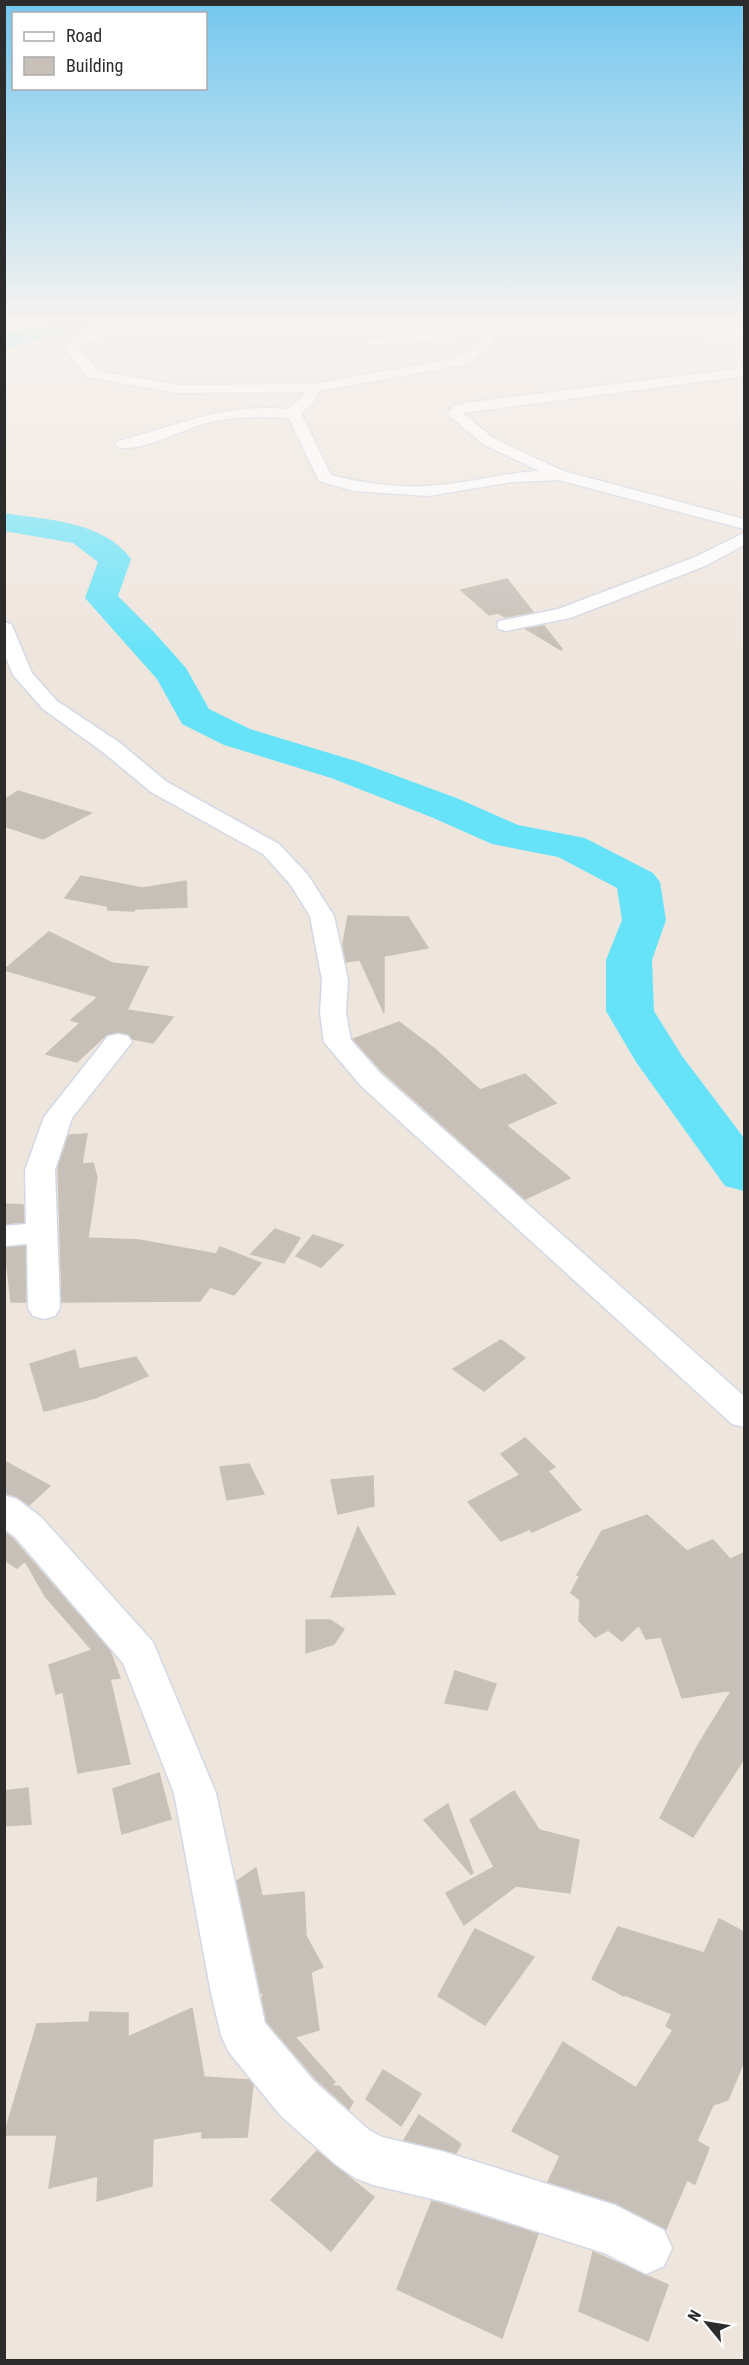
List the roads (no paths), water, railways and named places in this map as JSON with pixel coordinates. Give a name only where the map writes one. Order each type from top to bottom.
[{"type":"street","points":[[123,444],[139,442],[164,432]]},
{"type":"street","points":[[303,432],[325,478],[354,486],[428,491],[511,477],[559,475]]},
{"type":"street","points":[[479,432],[489,441],[559,475],[744,524]]},
{"type":"street","points":[[506,625],[563,614],[699,562],[744,538]]},
{"type":"street","points":[[4,628],[23,675],[50,705],[112,748],[159,787],[271,849],[300,880],[322,916],[335,980],[333,1013],[338,1042],[380,1088],[744,1415]]},
{"type":"street","points":[[44,1308],[40,1233],[40,1170],[57,1117],[118,1042]]},
{"type":"street","points":[[4,1236],[40,1233]]},
{"type":"street","points":[[4,1509],[27,1527],[139,1654],[195,1793],[234,1993],[245,2035],[297,2098],[352,2147],[373,2160],[445,2177],[615,2231],[646,2248]]},
{"type":"waterway","points":[[4,522],[82,536],[115,559],[101,598],[141,638],[173,676],[195,716],[237,737],[345,770],[445,808],[507,835],[570,847],[638,882],[644,920],[629,960],[630,1011],[661,1062],[744,1174]]}]
